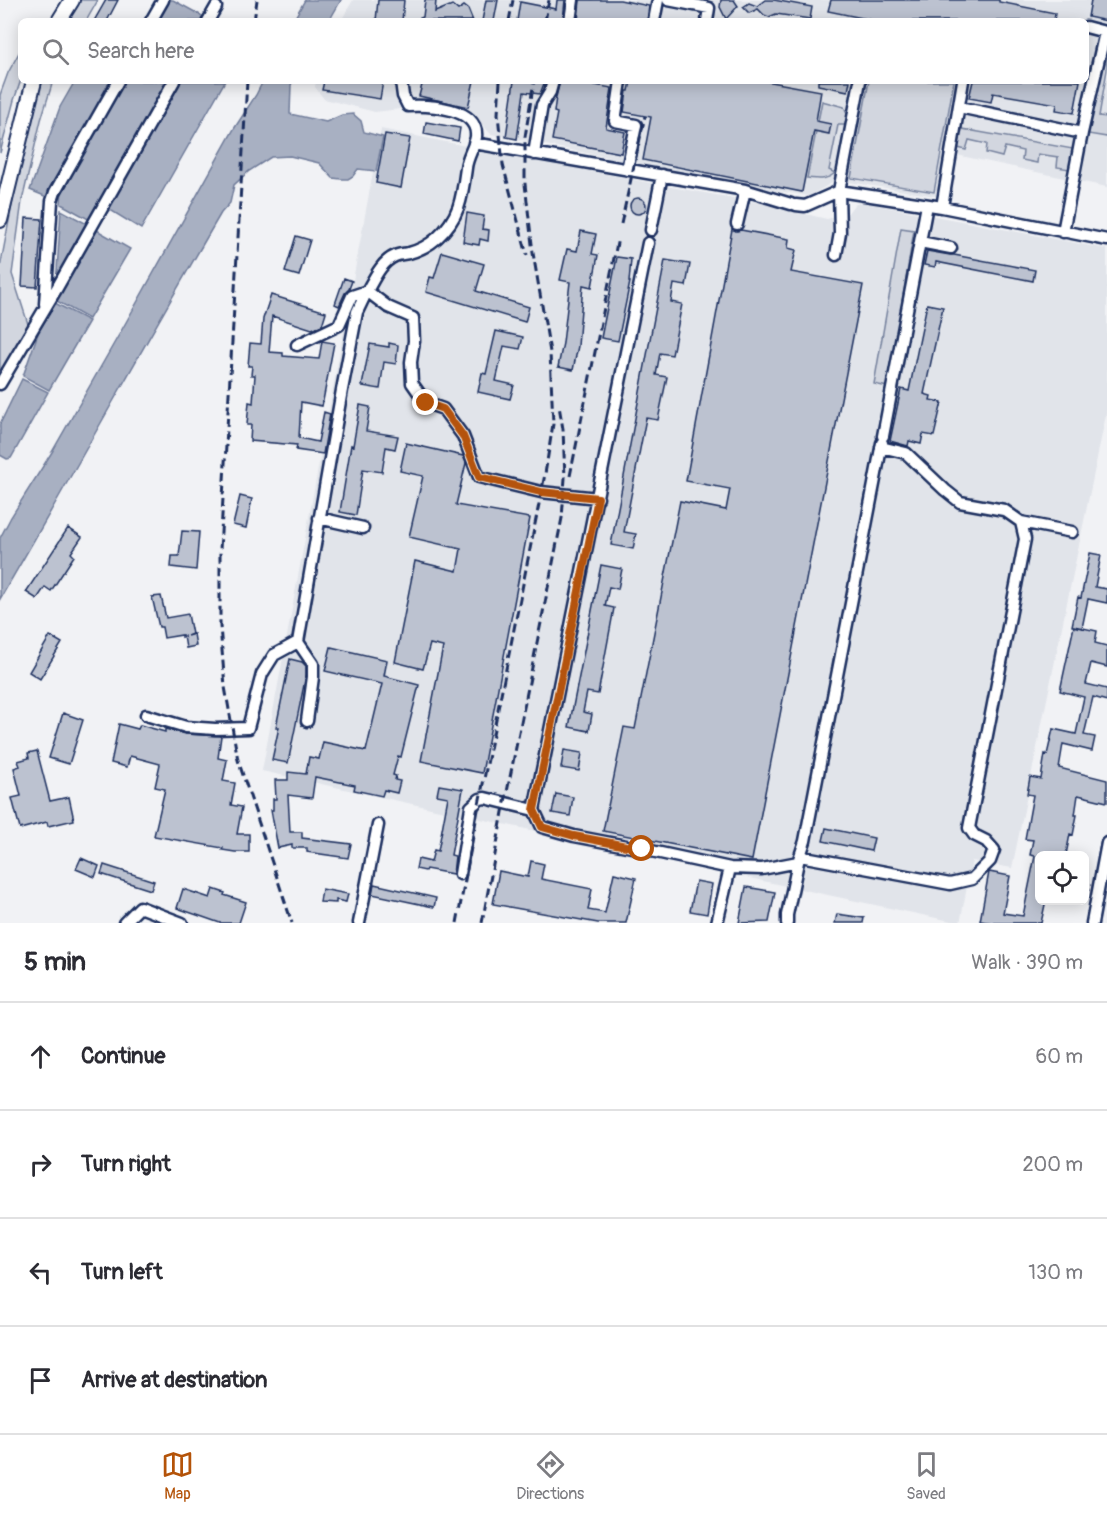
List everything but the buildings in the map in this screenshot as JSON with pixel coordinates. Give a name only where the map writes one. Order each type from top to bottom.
[{"type":"main road","points":[[61,18],[72,0]]},
{"type":"main road","points":[[0,220],[33,84]]},
{"type":"street","points":[[153,18],[163,0]]},
{"type":"street","points":[[570,18],[573,0]]},
{"type":"street","points":[[655,18],[658,0]]},
{"type":"street","points":[[668,0],[709,8],[707,18]]},
{"type":"street","points":[[210,18],[216,7]]},
{"type":"street","points":[[1063,232],[1105,32],[1089,28]]},
{"type":"street","points":[[45,307],[52,201],[116,84]]},
{"type":"street","points":[[0,384],[172,84]]},
{"type":"street","points":[[307,721],[313,664],[297,642],[357,312],[378,270],[394,256],[421,250],[437,238],[456,216],[463,191],[466,163],[476,135],[472,122],[455,111],[425,105],[408,106],[401,84]]},
{"type":"street","points":[[534,154],[542,105],[552,84]]},
{"type":"street","points":[[621,84],[615,121],[636,125],[627,170]]},
{"type":"street","points":[[836,255],[840,234],[839,191],[859,84]]},
{"type":"street","points":[[942,207],[963,84]]},
{"type":"street","points":[[959,107],[1082,133]]},
{"type":"street","points":[[474,143],[744,190],[805,206],[839,191],[942,207],[1107,240]]},
{"type":"street","points":[[651,230],[662,175]]},
{"type":"street","points":[[737,224],[744,190]]},
{"type":"street","points":[[787,923],[799,859],[805,841],[927,205]]},
{"type":"street","points":[[920,242],[951,248]]},
{"type":"street","points":[[648,243],[534,810],[542,827],[574,836],[730,868],[762,869],[799,859],[950,884],[972,879],[990,861],[994,850],[986,841],[974,835],[969,828],[1024,539],[1021,522]]},
{"type":"street","points":[[297,345],[339,325],[352,296],[367,291]]},
{"type":"street","points":[[367,291],[388,307],[413,318],[412,383],[426,403],[443,409],[463,436],[479,477],[541,492],[598,498]]},
{"type":"street","points":[[882,442],[906,453],[960,502],[1004,510],[1021,522],[1072,532]]},
{"type":"street","points":[[319,518],[363,528]]},
{"type":"street","points":[[146,715],[186,727],[248,728],[262,674],[274,655],[297,642]]},
{"type":"street","points":[[460,874],[471,807],[480,798],[534,810]]},
{"type":"street","points":[[359,923],[378,825]]},
{"type":"street","points":[[1092,923],[1107,843]]},
{"type":"street","points":[[717,923],[730,868]]},
{"type":"street","points":[[124,923],[140,907],[182,923]]},
{"type":"shaded area","points":[[78,0],[98,0],[88,18],[67,18]]},
{"type":"shaded area","points":[[353,0],[1107,0],[1107,187],[947,153],[936,196],[837,180],[809,196],[491,134],[466,111],[419,100],[400,109],[375,112],[324,99],[315,87],[316,84],[1089,84],[1089,18],[343,18]]},
{"type":"shaded area","points":[[1107,35],[1107,70],[1099,116],[1107,117],[1107,137],[1088,134]]},
{"type":"shaded area","points":[[18,55],[20,84],[0,153],[0,95]]},
{"type":"shaded area","points":[[39,84],[52,84],[22,201],[12,274],[28,324],[0,373],[0,268],[23,147]]},
{"type":"shaded area","points":[[868,84],[953,84],[934,192],[851,178]]},
{"type":"shaded area","points":[[822,101],[844,107],[847,113],[846,125],[838,125],[829,170],[835,173],[825,178],[807,178]]},
{"type":"shaded area","points":[[381,129],[772,205],[827,219],[847,214],[854,205],[861,202],[1107,249],[1107,410],[1012,868],[972,861],[960,923],[262,771]]},
{"type":"shaded area","points":[[962,129],[1073,149],[1069,169],[1057,167],[1058,157],[1038,154],[1037,163],[1022,160],[1023,151],[1005,147],[1002,157],[986,153],[987,144],[969,140],[966,150],[958,148]]},
{"type":"shaded area","points":[[901,228],[914,230],[888,387],[874,384]]},
{"type":"water","points":[[170,0],[173,0],[206,18],[160,18]]},
{"type":"water","points":[[305,0],[341,0],[331,18],[295,18]]},
{"type":"water","points":[[73,84],[110,84],[47,197],[30,190],[60,107]]},
{"type":"water","points":[[121,84],[169,84],[92,221],[61,204],[62,188]]},
{"type":"water","points":[[177,84],[223,84],[141,229],[107,208]]},
{"type":"water","points":[[262,84],[292,84],[290,114],[326,122],[342,115],[353,114],[361,121],[364,132],[383,137],[376,171],[358,169],[348,179],[333,178],[319,163],[290,156],[271,157],[249,171],[234,185],[230,203],[221,213],[193,261],[0,599],[0,538],[52,452],[234,129]]},
{"type":"water","points":[[61,210],[89,225],[56,285]]},
{"type":"water","points":[[95,229],[130,249],[89,319],[55,300]]},
{"type":"water","points":[[53,302],[89,321],[49,390],[23,376],[41,325]]},
{"type":"water","points":[[22,379],[48,392],[11,458],[7,459],[0,455],[0,424]]},
{"type":"railway","points":[[254,18],[257,0]]},
{"type":"railway","points":[[510,18],[513,0]]},
{"type":"railway","points":[[546,18],[549,0]]},
{"type":"railway","points":[[247,84],[220,550],[220,626],[225,687],[238,760],[292,923]]},
{"type":"railway","points":[[500,84],[498,114],[503,165],[527,255]]},
{"type":"railway","points":[[457,923],[553,424],[550,352],[533,253],[525,184],[525,137],[534,84]]},
{"type":"railway","points":[[621,224],[645,116]]},
{"type":"railway","points":[[570,476],[618,238]]},
{"type":"railway","points":[[482,923],[562,518],[565,478],[563,429],[559,406]]},
{"type":"route","points":[[426,403],[443,409],[463,436],[479,477],[541,492],[598,498],[534,810],[542,827],[574,836],[642,849]]}]
